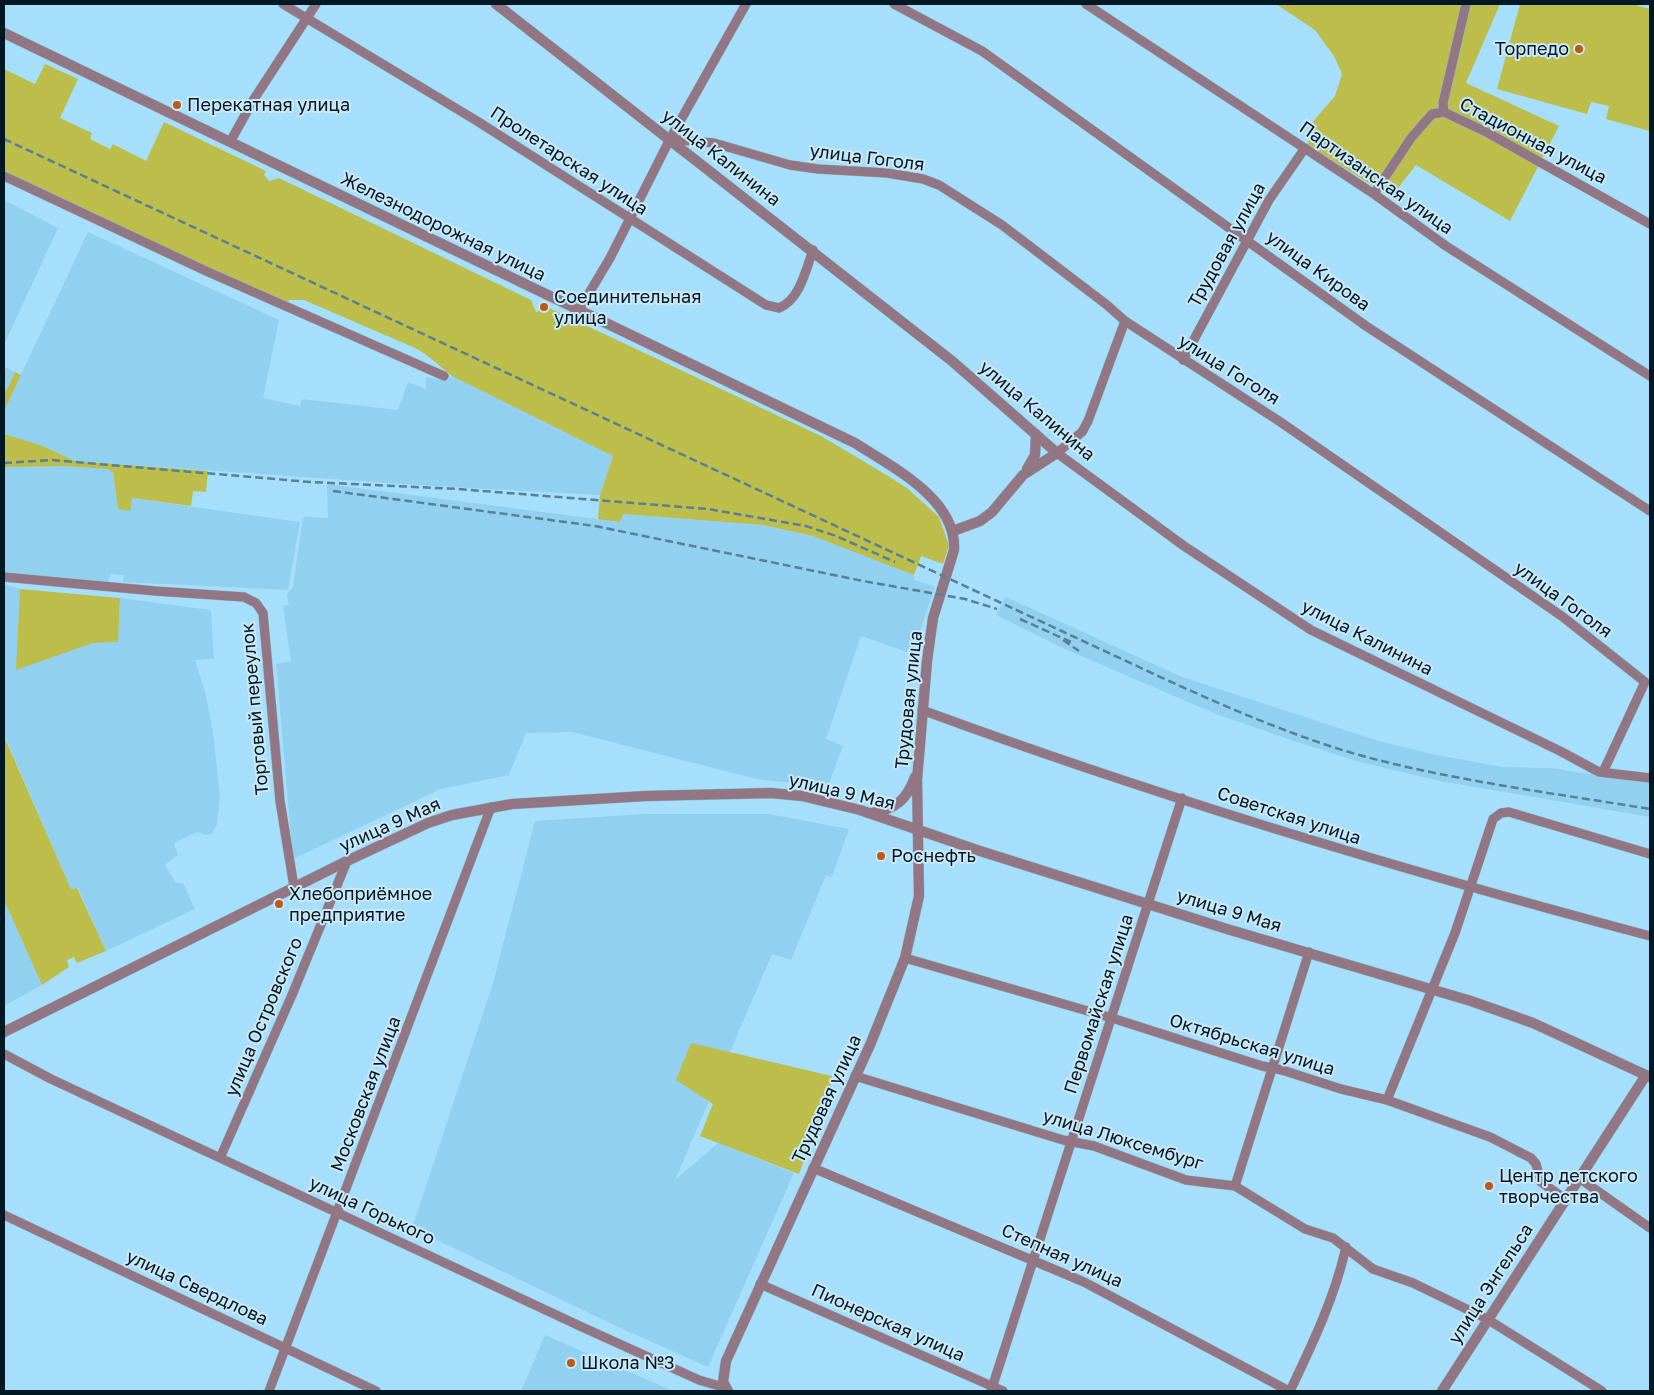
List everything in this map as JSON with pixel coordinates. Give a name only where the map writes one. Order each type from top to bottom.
[{"type":"street","name":"Пролетарская улица","points":[[283,4],[477,121],[630,219],[773,307],[784,306],[793,298],[813,250]]},
{"type":"street","points":[[230,142],[254,99],[316,4]]},
{"type":"street","name":"улица Калинина","points":[[496,4],[813,250],[952,361],[1058,453],[1184,546],[1311,630],[1560,751],[1594,771],[1603,772]]},
{"type":"street","points":[[578,310],[610,258],[670,139],[746,4]]},
{"type":"street","name":"улица Кирова","points":[[894,4],[982,51],[1366,326],[1650,511]]},
{"type":"street","name":"Партизанская улица","points":[[1086,4],[1374,194],[1446,246],[1650,376]]},
{"type":"street","points":[[1444,112],[1445,94],[1466,4]]},
{"type":"street","name":"Железнодорожная улица","points":[[4,33],[855,443],[898,472],[934,500],[949,519],[953,531]]},
{"type":"street","name":"Стадионная улица","points":[[1374,194],[1411,138],[1432,114],[1444,112],[1488,133],[1650,224]]},
{"type":"street","name":"улица Гоголя","points":[[670,139],[714,143],[790,165],[818,169],[887,173],[923,179],[939,185],[1002,225],[1124,321],[1279,421],[1562,617],[1645,682],[1603,772]]},
{"type":"street","name":"Трудовая улица","points":[[1183,360],[1246,239],[1269,200],[1305,148]]},
{"type":"street","points":[[4,176],[206,271],[444,376]]},
{"type":"street","points":[[1023,475],[1058,453],[1082,432],[1088,421],[1124,321]]},
{"type":"street","points":[[953,531],[980,521],[992,512],[1023,475],[1035,455],[1036,434]]},
{"type":"street","name":"Трудовая улица","points":[[727,1390],[722,1373],[726,1361],[855,1076],[905,958],[919,896],[917,828],[922,710],[931,632],[954,550],[953,531]]},
{"type":"street","name":"Торговый переулок","points":[[4,577],[244,597],[260,607],[263,612],[280,801],[294,887]]},
{"type":"street","name":"Советская улица","points":[[922,710],[1016,745],[1338,850],[1470,888],[1650,936]]},
{"type":"street","points":[[872,814],[899,804],[907,795],[918,769]]},
{"type":"street","points":[[1603,772],[1650,778]]},
{"type":"street","name":"улица 9 Мая","points":[[4,1032],[347,861],[428,823],[452,815],[491,807],[646,796],[771,793],[810,798],[872,814],[977,850],[1430,989],[1533,1023],[1649,1073]]},
{"type":"street","name":"Первомайская улица","points":[[992,1389],[1182,798]]},
{"type":"street","name":"Московская улица","points":[[269,1391],[339,1212],[491,807]]},
{"type":"street","points":[[1387,1100],[1430,989],[1455,933],[1493,819],[1501,813],[1509,812],[1650,854]]},
{"type":"street","name":"улица Островского","points":[[220,1158],[292,996],[347,861]]},
{"type":"street","points":[[1235,1186],[1309,952]]},
{"type":"street","name":"Октябрьская улица","points":[[905,958],[1112,1018],[1341,1089],[1387,1100],[1490,1137],[1524,1154],[1536,1164],[1540,1182],[1565,1199]]},
{"type":"street","name":"улица Горького","points":[[4,1054],[220,1158],[591,1331],[699,1380],[727,1390]]},
{"type":"street","name":"улица Энгельса","points":[[1442,1391],[1565,1199],[1649,1073]]},
{"type":"street","name":"улица Люксембург","points":[[855,1076],[1044,1132],[1063,1140],[1094,1146],[1186,1180],[1235,1186],[1305,1229],[1333,1238],[1372,1270],[1414,1282],[1487,1319],[1602,1391]]},
{"type":"street","name":"Степная улица","points":[[813,1168],[1033,1260],[1113,1296],[1289,1391]]},
{"type":"street","points":[[1579,1178],[1650,1228]]},
{"type":"street","name":"улица Свердлова","points":[[4,1215],[376,1391]]},
{"type":"street","points":[[1289,1391],[1325,1314],[1342,1268],[1346,1247]]},
{"type":"street","name":"Пионерская улица","points":[[760,1284],[992,1389],[1003,1391]]},
{"type":"shaded area","points":[[1276,4],[1500,4],[1466,83],[1559,126],[1510,221],[1416,165],[1391,197],[1308,145],[1311,124],[1335,96],[1342,74],[1334,56],[1315,30]]},
{"type":"shaded area","name":"Торпедо","points":[[1520,4],[1632,4],[1650,9],[1650,131],[1606,119],[1609,106],[1591,102],[1587,114],[1497,89]]},
{"type":"shaded area","points":[[45,64],[78,79],[60,118],[92,133],[90,139],[110,149],[113,144],[146,161],[164,122],[266,171],[264,175],[269,181],[279,178],[531,300],[536,312],[549,308],[821,436],[907,488],[939,517],[949,546],[943,564],[921,556],[914,575],[813,536],[763,525],[623,514],[620,522],[598,519],[600,495],[613,456],[452,376],[415,348],[304,300],[290,300],[282,305],[4,176],[4,69],[35,84]]},
{"type":"shaded area","points":[[4,200],[58,228],[4,345]]},
{"type":"shaded area","points":[[88,232],[279,320],[263,398],[300,406],[302,399],[398,410],[408,382],[426,389],[426,377],[446,381],[452,376],[613,456],[600,495],[417,485],[75,461],[43,446],[4,434],[4,411]]},
{"type":"shaded area","points":[[4,367],[15,372],[4,395]]},
{"type":"shaded area","points":[[15,372],[21,375],[4,411],[4,395]]},
{"type":"shaded area","points":[[4,434],[43,446],[75,461],[208,471],[206,492],[193,491],[191,506],[132,498],[130,511],[118,509],[113,472],[107,469],[65,466],[4,467]]},
{"type":"shaded area","points":[[14,465],[107,469],[113,472],[118,509],[131,498],[300,522],[288,590],[123,582],[124,575],[111,574],[108,582],[4,572],[4,467]]},
{"type":"shaded area","points":[[327,484],[620,522],[622,514],[763,525],[813,536],[874,558],[914,575],[914,580],[935,587],[914,649],[909,648],[907,652],[861,636],[826,739],[843,746],[828,786],[761,780],[572,732],[526,733],[509,775],[441,789],[293,859],[276,664],[291,661],[283,606],[289,605],[287,594],[293,587],[303,517],[328,518]]},
{"type":"shaded area","points":[[4,584],[20,589],[17,669],[93,643],[118,642],[120,598],[211,610],[214,659],[195,660],[205,692],[213,732],[220,798],[217,824],[212,834],[205,835],[198,832],[174,843],[178,855],[165,865],[176,883],[183,883],[195,909],[106,951],[78,888],[71,889],[4,734]]},
{"type":"shaded area","points":[[20,589],[120,598],[118,642],[93,643],[16,670]]},
{"type":"shaded area","points":[[1006,597],[1182,677],[1382,742],[1432,754],[1502,767],[1552,768],[1587,774],[1650,778],[1650,817],[1440,781],[1363,763],[1294,741],[1216,714],[1067,650],[996,615]]},
{"type":"shaded area","points":[[4,736],[71,889],[77,888],[106,951],[77,963],[74,957],[67,960],[69,967],[42,985],[4,900]]},
{"type":"shaded area","points":[[645,814],[769,814],[849,829],[832,877],[826,875],[791,960],[772,954],[675,1180],[718,1143],[794,1173],[708,1367],[616,1326],[412,1228],[493,983],[535,821]]},
{"type":"shaded area","points":[[4,900],[42,985],[4,1006]]},
{"type":"shaded area","points":[[691,1043],[832,1076],[830,1089],[799,1174],[700,1136],[713,1104],[676,1080]]},
{"type":"shaded area","name":"Школа №3","points":[[545,1335],[673,1391],[521,1391]]},
{"type":"railway","points":[[4,139],[1169,681],[1262,721],[1334,748],[1395,764],[1504,786],[1650,809]]},
{"type":"railway","points":[[4,463],[51,460],[310,482],[458,489],[708,509],[806,526],[836,536],[895,562]]},
{"type":"railway","points":[[333,491],[595,526],[863,581],[965,599],[997,609]]},
{"type":"railway","points":[[1020,619],[1071,642]]},
{"type":"railway","points":[[1063,640],[1079,651]]},
{"type":"place","name":"Торпедо","points":[[1579,49]]},
{"type":"place","name":"Перекатная улица","points":[[177,105]]},
{"type":"place","name":"Соединительная улица","points":[[544,307]]},
{"type":"place","name":"Роснефть","points":[[881,856]]},
{"type":"place","name":"Хлебоприёмное предприятие","points":[[279,904]]},
{"type":"place","name":"Центр детского творчества","points":[[1489,1186]]},
{"type":"place","name":"Школа №3","points":[[571,1363]]}]
